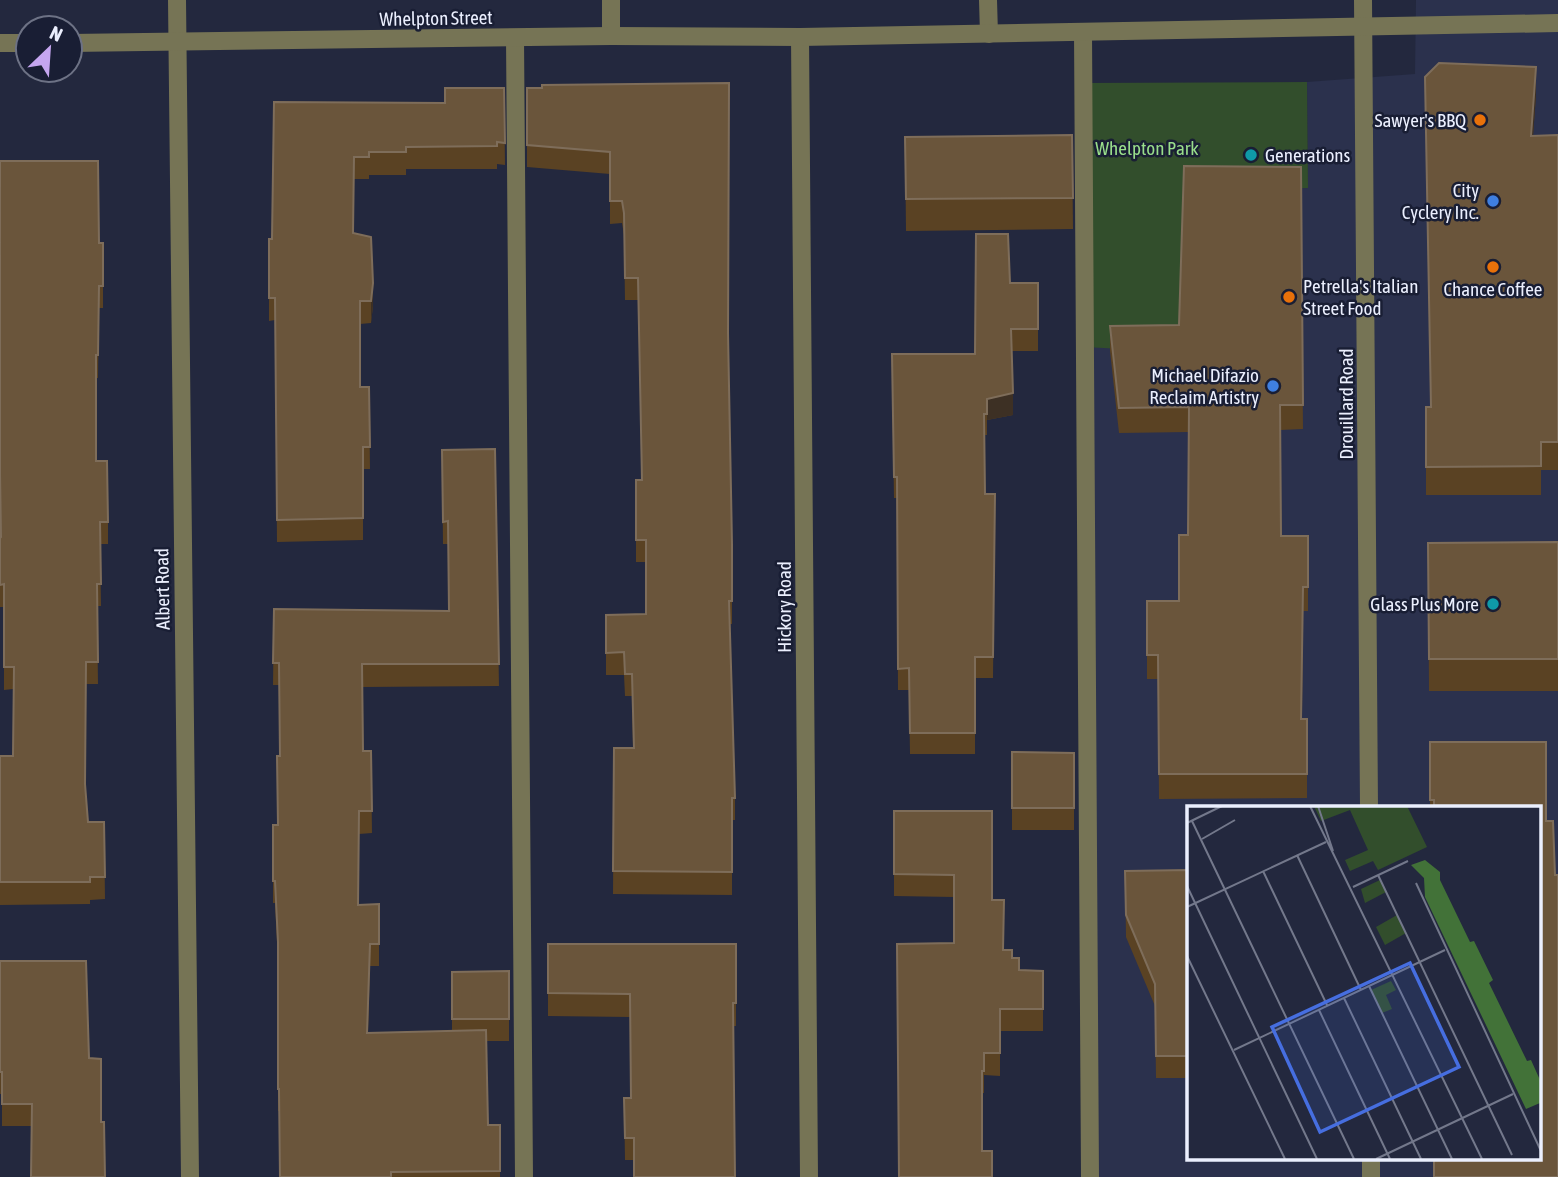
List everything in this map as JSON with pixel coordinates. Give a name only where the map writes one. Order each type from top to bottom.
[{"type":"street","name":"Albert Road","points":[[177,0],[190,1177]]},
{"type":"street","points":[[611,0],[611,36]]},
{"type":"street","points":[[988,0],[989,34]]},
{"type":"street","name":"Drouillard Road","points":[[1363,0],[1369,806]]},
{"type":"street","name":"Whelpton Street","points":[[84,43],[611,36],[800,37],[1558,23]]},
{"type":"street","points":[[1083,32],[1090,1177]]},
{"type":"street","name":"Hickory Road","points":[[800,37],[809,1177]]},
{"type":"street","points":[[516,38],[524,1177]]},
{"type":"shaded area","points":[[1416,0],[1558,0],[1558,1177],[1082,1177],[1085,347],[1192,191],[1308,188],[1307,82],[1415,74]]},
{"type":"green space","name":"Whelpton Park","points":[[1307,82],[1308,188],[1192,192],[1195,353],[1085,347],[1083,83]]},
{"type":"building","points":[[1439,63],[1536,67],[1531,136],[1558,135],[1558,442],[1541,442],[1541,466],[1426,467],[1426,407],[1431,407],[1425,77]]},
{"type":"building","points":[[729,83],[728,333],[732,601],[729,601],[735,798],[732,798],[732,872],[613,871],[614,748],[634,748],[632,674],[625,674],[624,652],[606,653],[606,615],[646,614],[646,540],[636,540],[636,480],[642,480],[638,278],[625,278],[624,213],[622,201],[610,201],[610,152],[527,145],[527,88],[542,88],[542,85]]},
{"type":"building","points":[[445,88],[504,88],[505,143],[497,142],[497,146],[406,147],[406,152],[369,152],[369,157],[354,157],[353,233],[371,237],[373,283],[371,301],[360,301],[360,387],[369,387],[370,447],[363,447],[363,518],[277,520],[275,298],[269,298],[274,102],[445,103]]},
{"type":"building","points":[[1072,135],[1073,198],[906,199],[905,137]]},
{"type":"building","points":[[0,161],[98,161],[99,243],[103,243],[103,286],[99,286],[96,355],[96,461],[107,461],[108,522],[100,522],[101,584],[97,584],[98,662],[86,662],[85,784],[88,822],[104,822],[105,877],[90,877],[90,882],[0,882],[0,756],[13,756],[14,667],[4,667],[4,584],[0,585]]},
{"type":"building","points":[[1184,166],[1301,167],[1303,405],[1280,405],[1281,536],[1308,536],[1308,587],[1303,587],[1301,719],[1307,719],[1307,774],[1159,774],[1158,655],[1147,655],[1147,601],[1179,601],[1179,535],[1188,535],[1189,407],[1119,408],[1110,326],[1179,325]]},
{"type":"building","points":[[976,234],[1008,234],[1010,283],[1038,283],[1038,329],[1011,329],[1013,393],[987,399],[987,414],[984,414],[985,494],[995,494],[993,657],[975,657],[975,733],[910,733],[909,668],[898,669],[897,477],[894,477],[892,354],[975,354]]},
{"type":"building","points":[[495,449],[499,664],[362,664],[363,751],[371,751],[372,811],[359,811],[358,905],[379,904],[379,944],[370,944],[367,1033],[486,1030],[488,1125],[500,1125],[500,1171],[391,1172],[391,1177],[280,1177],[278,942],[273,881],[273,825],[278,825],[277,756],[280,756],[279,663],[273,663],[274,609],[449,611],[448,521],[443,522],[442,450]]},
{"type":"building","points":[[1558,542],[1558,659],[1429,659],[1428,543]]},
{"type":"building","points":[[1430,742],[1546,742],[1546,821],[1553,821],[1555,875],[1558,875],[1558,1177],[1434,1177],[1434,1160],[1540,1160],[1540,806],[1434,806],[1434,800],[1430,800]]},
{"type":"building","points":[[1012,752],[1074,753],[1074,808],[1012,808]]},
{"type":"building","points":[[894,811],[992,811],[992,900],[1004,900],[1003,950],[1012,950],[1012,958],[1019,958],[1019,970],[1043,971],[1043,1009],[1000,1009],[1000,1053],[984,1053],[982,1151],[992,1151],[992,1177],[899,1177],[897,944],[954,943],[954,875],[894,874]]},
{"type":"building","points":[[1187,870],[1187,1056],[1156,1056],[1155,984],[1126,915],[1125,871]]},
{"type":"building","points":[[548,944],[736,944],[736,1003],[733,1003],[735,1177],[634,1177],[634,1138],[625,1138],[624,1098],[631,1098],[630,994],[548,993]]},
{"type":"building","points":[[0,961],[86,961],[89,1058],[101,1059],[101,1122],[104,1122],[105,1177],[31,1177],[32,1104],[2,1104]]},
{"type":"building","points":[[509,971],[509,1019],[452,1019],[452,972]]},
{"type":"place","name":"Sawyer's BBQ","points":[[1480,120]]},
{"type":"place","name":"Generations","points":[[1251,155]]},
{"type":"place","name":"City Cyclery Inc.","points":[[1493,201]]},
{"type":"place","name":"Chance Coffee","points":[[1493,267]]},
{"type":"place","name":"Petrella's Italian Street Food","points":[[1289,297]]},
{"type":"place","name":"Michael Difazio Reclaim Artistry","points":[[1273,386]]},
{"type":"place","name":"Glass Plus More","points":[[1493,604]]}]
